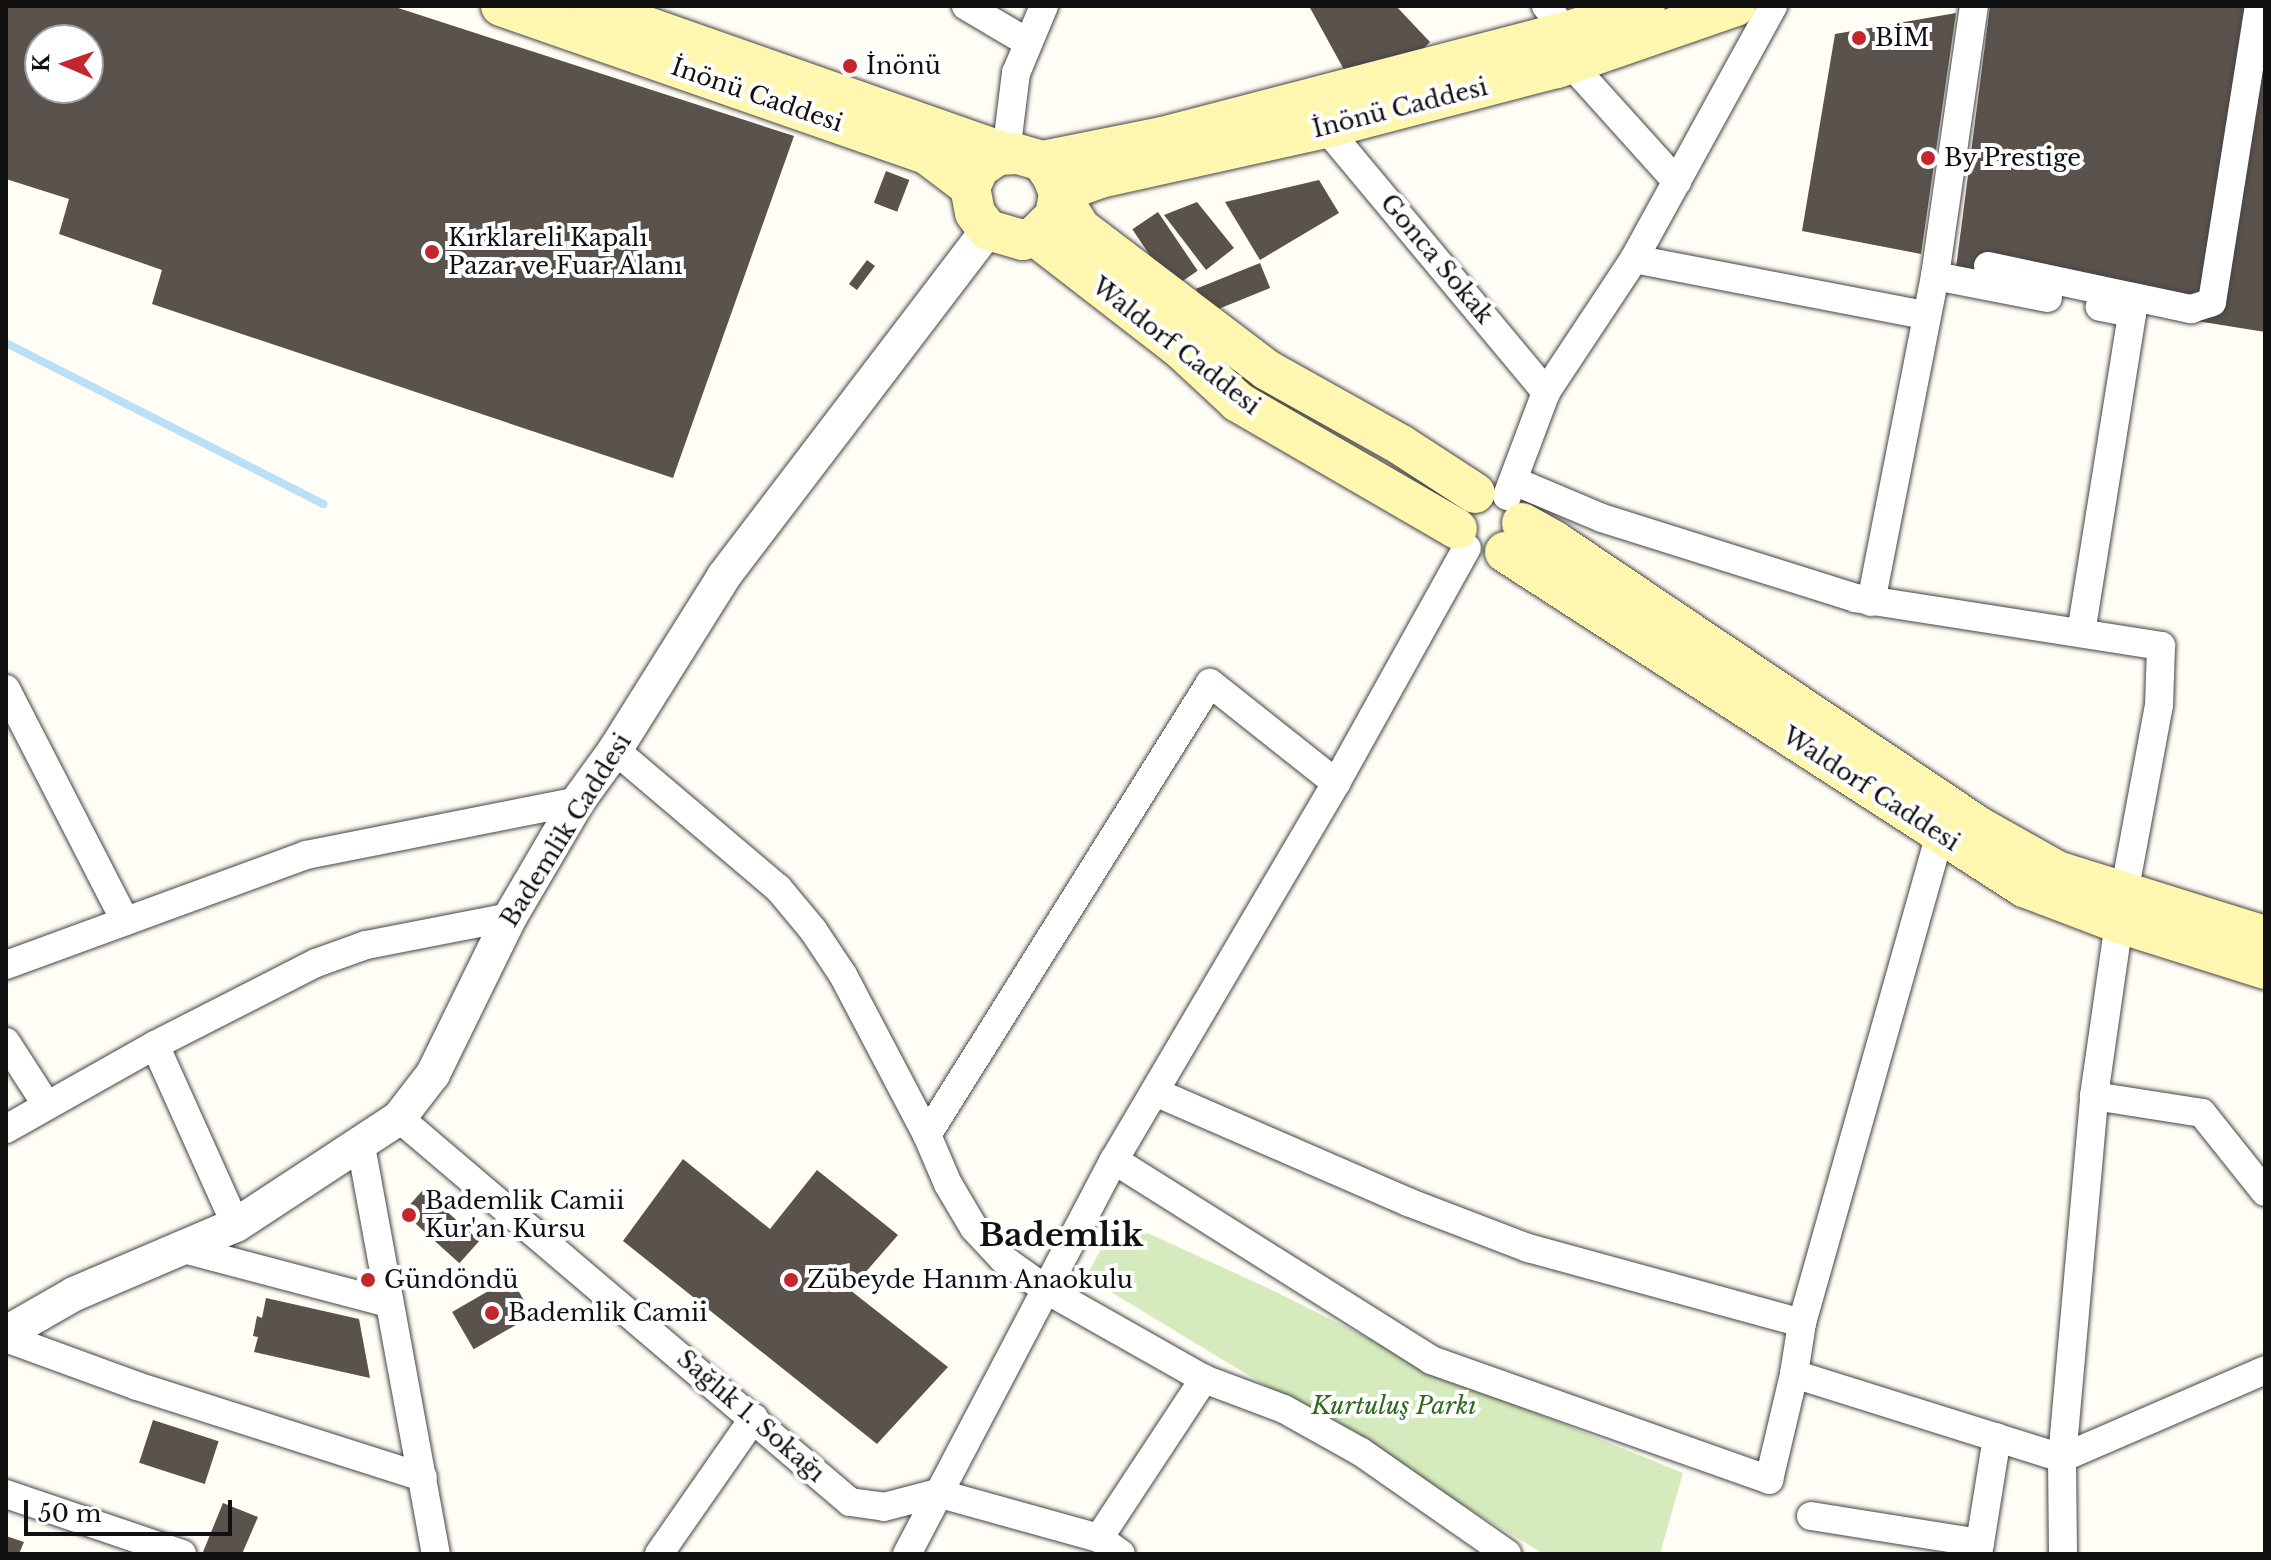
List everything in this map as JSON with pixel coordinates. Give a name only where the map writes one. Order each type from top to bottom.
[{"type":"main road","name":"İnönü Caddesi","points":[[501,6],[928,155],[970,187]]},
{"type":"main road","name":"İnönü Caddesi","points":[[588,6],[1036,169],[1100,178],[1326,128],[1561,34],[1645,6]]},
{"type":"main road","name":"İnönü Caddesi","points":[[1036,169],[1561,34],[1736,6]]},
{"type":"main road","points":[[979,168],[1036,169],[1055,216],[1015,235],[975,213],[970,187],[979,168]]},
{"type":"main road","name":"Waldorf Caddesi","points":[[1036,169],[1080,228],[1267,370],[1401,445],[1492,517],[1940,834],[2024,887],[2265,936]]},
{"type":"main road","name":"Waldorf Caddesi","points":[[1015,235],[1181,349],[1238,402],[1567,550],[1979,827],[2122,909],[2265,969]]},
{"type":"street","points":[[966,6],[1027,42]]},
{"type":"street","points":[[1036,169],[1016,73],[1044,6]]},
{"type":"street","points":[[907,1554],[1114,1160],[1492,517],[1546,392],[1634,259],[1773,6]]},
{"type":"street","points":[[1871,602],[1935,276],[1974,6]]},
{"type":"street","points":[[1988,266],[2191,309],[2212,302],[2260,44],[2259,6]]},
{"type":"street","points":[[1561,34],[1677,182]]},
{"type":"street","name":"Gonca Sokak","points":[[1326,128],[1546,392]]},
{"type":"street","name":"Bademlik Caddesi","points":[[6,1336],[74,1294],[236,1225],[361,1146],[399,1118],[433,1074],[510,917],[578,801],[615,750],[724,576],[1015,235]]},
{"type":"street","points":[[1634,259],[1926,315]]},
{"type":"street","points":[[1935,276],[2132,313],[2081,633]]},
{"type":"street","points":[[1492,517],[1602,518],[1871,602],[2161,646],[2159,705],[2122,909],[2094,1096],[2062,1458],[2063,1554]]},
{"type":"street","points":[[927,1135],[1210,683],[1336,783]]},
{"type":"street","points":[[6,689],[125,921]]},
{"type":"street","points":[[615,750],[778,888],[813,930],[843,975],[927,1135],[948,1184],[974,1228],[1003,1259],[1045,1289],[1204,1379],[1284,1409],[1361,1452],[1507,1554]]},
{"type":"street","points":[[12,956],[125,921],[306,855],[578,801]]},
{"type":"street","points":[[1114,1160],[1431,1360],[1769,1480],[1794,1374],[1802,1323],[1940,834]]},
{"type":"street","points":[[6,1129],[155,1045],[316,963],[366,945],[510,917]]},
{"type":"street","points":[[6,1042],[46,1104]]},
{"type":"street","points":[[155,1045],[236,1225]]},
{"type":"street","points":[[1155,1092],[1408,1202],[1528,1248],[1802,1323]]},
{"type":"street","points":[[2094,1096],[2202,1113],[2265,1192]]},
{"type":"street","name":"Sağlık 1. Sokağı","points":[[399,1118],[850,1502],[884,1507],[937,1493]]},
{"type":"street","points":[[361,1146],[388,1303],[423,1477],[441,1549]]},
{"type":"street","points":[[180,1248],[388,1303]]},
{"type":"street","points":[[6,1336],[137,1386],[423,1477]]},
{"type":"street","points":[[1794,1374],[2062,1458],[2265,1370]]},
{"type":"street","points":[[937,1493],[1110,1546],[1204,1379]]},
{"type":"street","points":[[659,1554],[754,1418]]},
{"type":"street","points":[[1811,1516],[1979,1548],[1997,1437]]},
{"type":"street","points":[[6,1494],[182,1554]]},
{"type":"green space","name":"Kurtuluş Parkı","points":[[1117,1219],[1274,1291],[1442,1375],[1683,1473],[1660,1554],[1544,1554],[1086,1277]]},
{"type":"building","name":"Kırklareli Kapalı Pazar ve Fuar Alanı","points":[[6,6],[392,6],[794,136],[673,478],[152,304],[162,270],[59,234],[69,199],[6,179]]},
{"type":"building","points":[[1309,6],[1396,6],[1430,42],[1402,70],[1388,68],[1380,60],[1348,77]]},
{"type":"building","points":[[1990,6],[2265,6],[2265,332],[2203,322],[1956,268]]},
{"type":"building","points":[[1956,13],[1921,254],[1802,231],[1835,34]]},
{"type":"building","points":[[886,171],[909,180],[897,212],[874,203]]},
{"type":"building","points":[[1319,180],[1339,213],[1260,260],[1225,202]]},
{"type":"building","points":[[1197,202],[1234,248],[1206,270],[1164,215]]},
{"type":"building","points":[[1158,212],[1198,271],[1172,288],[1132,229]]},
{"type":"building","points":[[867,260],[875,266],[857,290],[849,284]]},
{"type":"building","points":[[1260,263],[1270,288],[1206,314],[1196,289]]},
{"type":"building","name":"Zübeyde Hanım Anaokulu","points":[[683,1159],[770,1229],[817,1170],[898,1235],[850,1290],[948,1367],[877,1444],[623,1241]]},
{"type":"building","points":[[423,1190],[479,1241],[459,1263],[403,1212]]},
{"type":"building","name":"Bademlik Camii","points":[[511,1278],[532,1315],[474,1349],[452,1312]]},
{"type":"building","points":[[266,1298],[359,1319],[370,1378],[254,1352],[258,1337],[253,1336],[257,1316],[262,1318]]},
{"type":"building","points":[[153,1420],[219,1441],[205,1484],[139,1463]]},
{"type":"building","points":[[223,1503],[258,1517],[242,1554],[203,1552]]},
{"type":"building","points":[[6,1536],[24,1542],[19,1554],[6,1554]]},
{"type":"waterway","points":[[6,343],[324,504]]},
{"type":"place","name":"BİM","points":[[1859,38]]},
{"type":"place","name":"İnönü","points":[[850,66]]},
{"type":"place","name":"By Prestige","points":[[1928,158]]},
{"type":"place","name":"Kırklareli Kapalı Pazar ve Fuar Alanı","points":[[432,252]]},
{"type":"place","name":"Bademlik Camii Kur'an Kursu","points":[[409,1215]]},
{"type":"place","name":"Gündöndü","points":[[368,1280]]},
{"type":"place","name":"Zübeyde Hanım Anaokulu","points":[[791,1280]]},
{"type":"place","name":"Bademlik Camii","points":[[492,1313]]},
{"type":"district","name":"Bademlik","points":[[1061,1235]]}]
